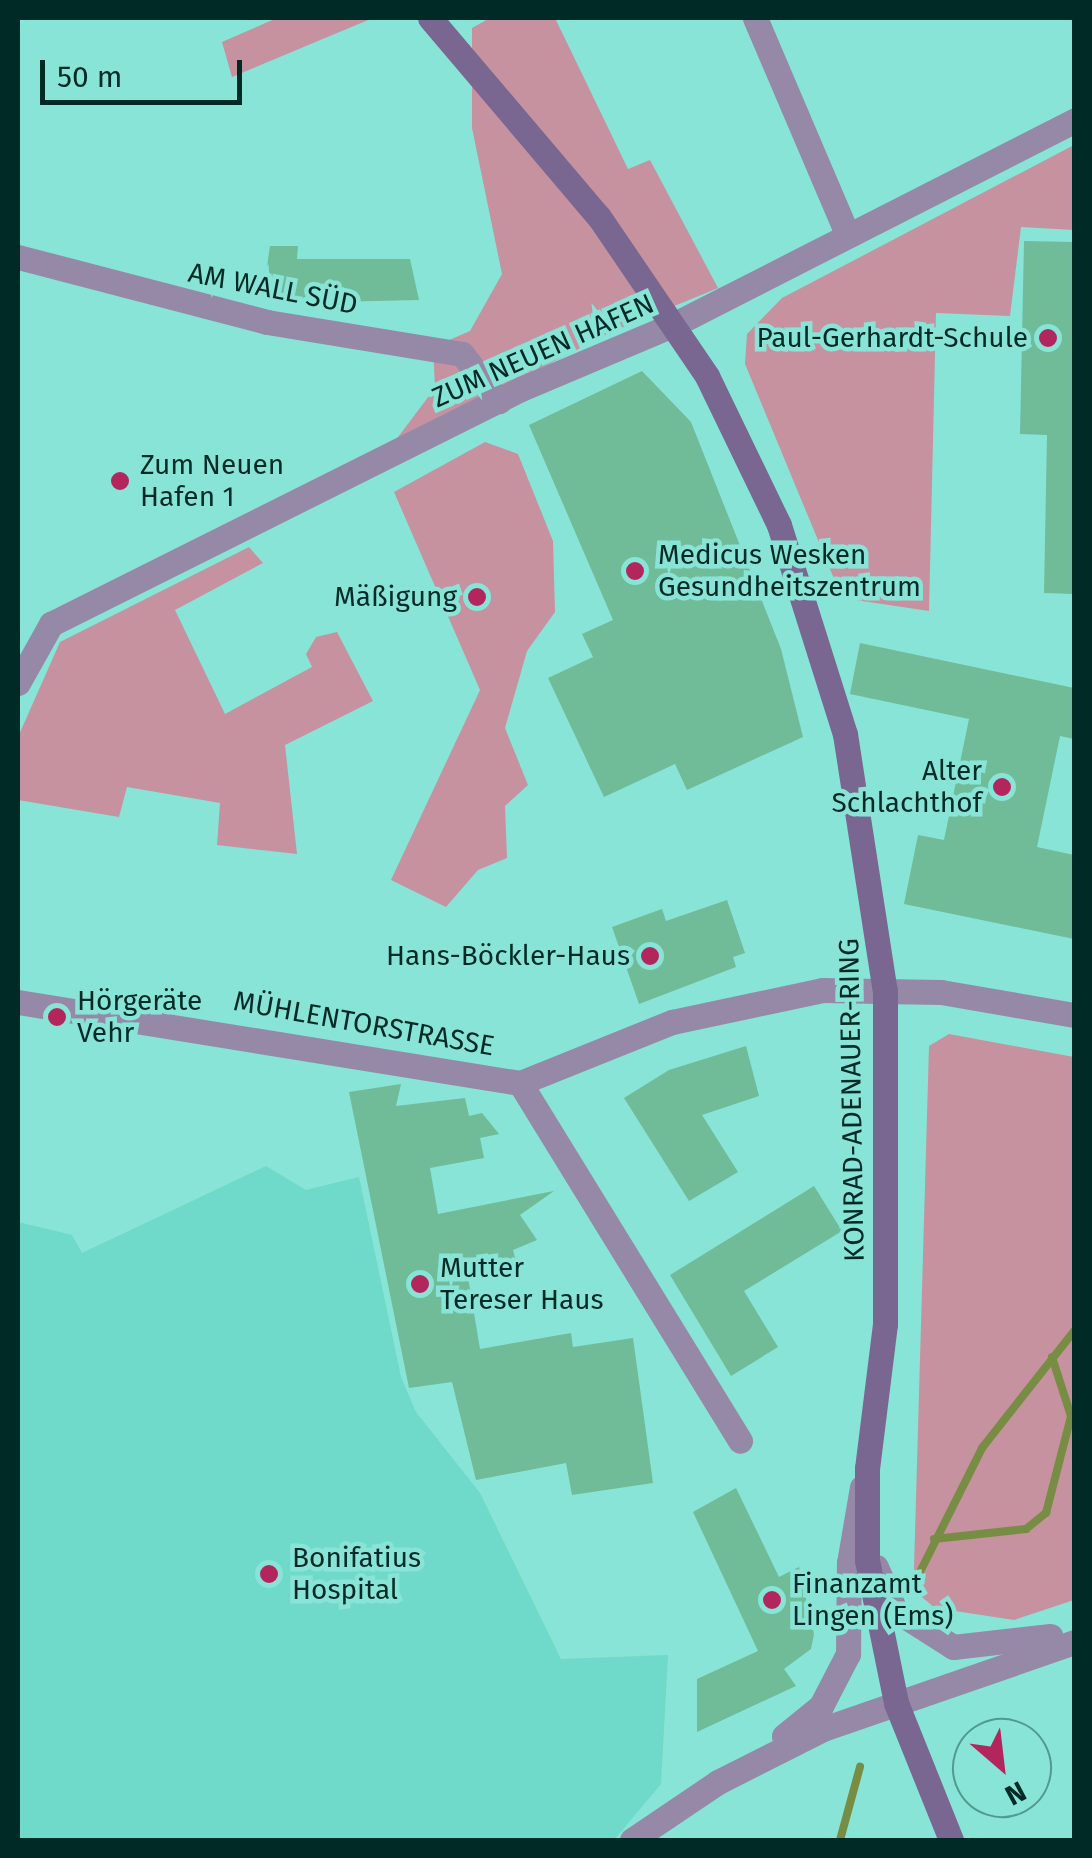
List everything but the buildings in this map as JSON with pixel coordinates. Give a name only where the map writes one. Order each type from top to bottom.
[{"type":"main road","name":"KONRAD-ADENAUER-RING","points":[[430,18],[526,122],[675,324],[727,412],[779,525],[815,631],[856,776],[886,991],[885,1324],[864,1513],[896,1702],[951,1840]]},
{"type":"street","points":[[756,18],[847,234]]},
{"type":"street","name":"ZUM NEUEN HAFEN","points":[[28,634],[499,401],[675,324],[1074,121]]},
{"type":"street","name":"AM WALL SÜD","points":[[18,257],[267,322],[462,354],[499,401]]},
{"type":"street","points":[[18,683],[28,634]]},
{"type":"street","points":[[520,1083],[719,1009],[822,990],[886,991],[1074,1014]]},
{"type":"street","name":"MÜHLENTORSTRASSE","points":[[18,1002],[177,1023],[520,1083],[740,1441]]},
{"type":"street","points":[[632,1840],[799,1726],[839,1676],[850,1630],[851,1537],[866,1468]]},
{"type":"street","points":[[864,1513],[883,1590],[918,1630],[977,1649],[1074,1631]]},
{"type":"street","points":[[718,1782],[896,1702],[1074,1642]]},
{"type":"shaded area","points":[[277,18],[373,18],[232,77],[222,42]]},
{"type":"shaded area","points":[[490,18],[555,18],[628,169],[650,160],[718,288],[609,333],[392,445],[435,388],[433,347],[470,331],[502,274],[472,128],[472,28]]},
{"type":"shaded area","points":[[1074,145],[1074,230],[1021,227],[1010,316],[936,313],[929,611],[842,598],[745,364],[747,334],[782,298]]},
{"type":"shaded area","points":[[485,442],[518,454],[553,541],[555,612],[527,651],[505,728],[528,785],[505,806],[507,858],[478,870],[446,907],[391,880],[480,690],[394,492]]},
{"type":"shaded area","points":[[249,547],[263,563],[175,610],[225,714],[312,667],[306,654],[316,637],[337,632],[373,701],[285,745],[297,854],[217,845],[220,803],[127,787],[119,817],[18,800],[18,737],[60,642]]},
{"type":"shaded area","points":[[949,1034],[1074,1057],[1074,1600],[1014,1620],[935,1608],[917,1593],[914,1568],[929,1046]]},
{"type":"shaded area","name":"Bonifatius Hospital","points":[[266,1166],[306,1190],[359,1177],[401,1377],[416,1412],[480,1493],[561,1659],[668,1655],[661,1784],[614,1840],[18,1840],[18,1222],[72,1235],[82,1253]]},
{"type":"waterway","points":[[919,1574],[982,1448],[1074,1331]]},
{"type":"waterway","points":[[934,1539],[1026,1529],[1046,1513],[1071,1416],[1052,1357]]},
{"type":"waterway","points":[[840,1840],[860,1767]]},
{"type":"place","name":"Paul-Gerhardt-Schule","points":[[1048,338]]},
{"type":"place","name":"Zum Neuen Hafen 1","points":[[120,481]]},
{"type":"place","name":"Medicus Wesken Gesundheitszentrum","points":[[635,571]]},
{"type":"place","name":"Mäßigung","points":[[477,597]]},
{"type":"place","name":"Alter Schlachthof","points":[[1002,787]]},
{"type":"place","name":"Hans-Böckler-Haus","points":[[650,956]]},
{"type":"place","name":"Hörgeräte Vehr","points":[[57,1017]]},
{"type":"place","name":"Mutter Tereser Haus","points":[[420,1284]]},
{"type":"place","name":"Bonifatius Hospital","points":[[269,1574]]},
{"type":"place","name":"Finanzamt Lingen (Ems)","points":[[772,1600]]}]
